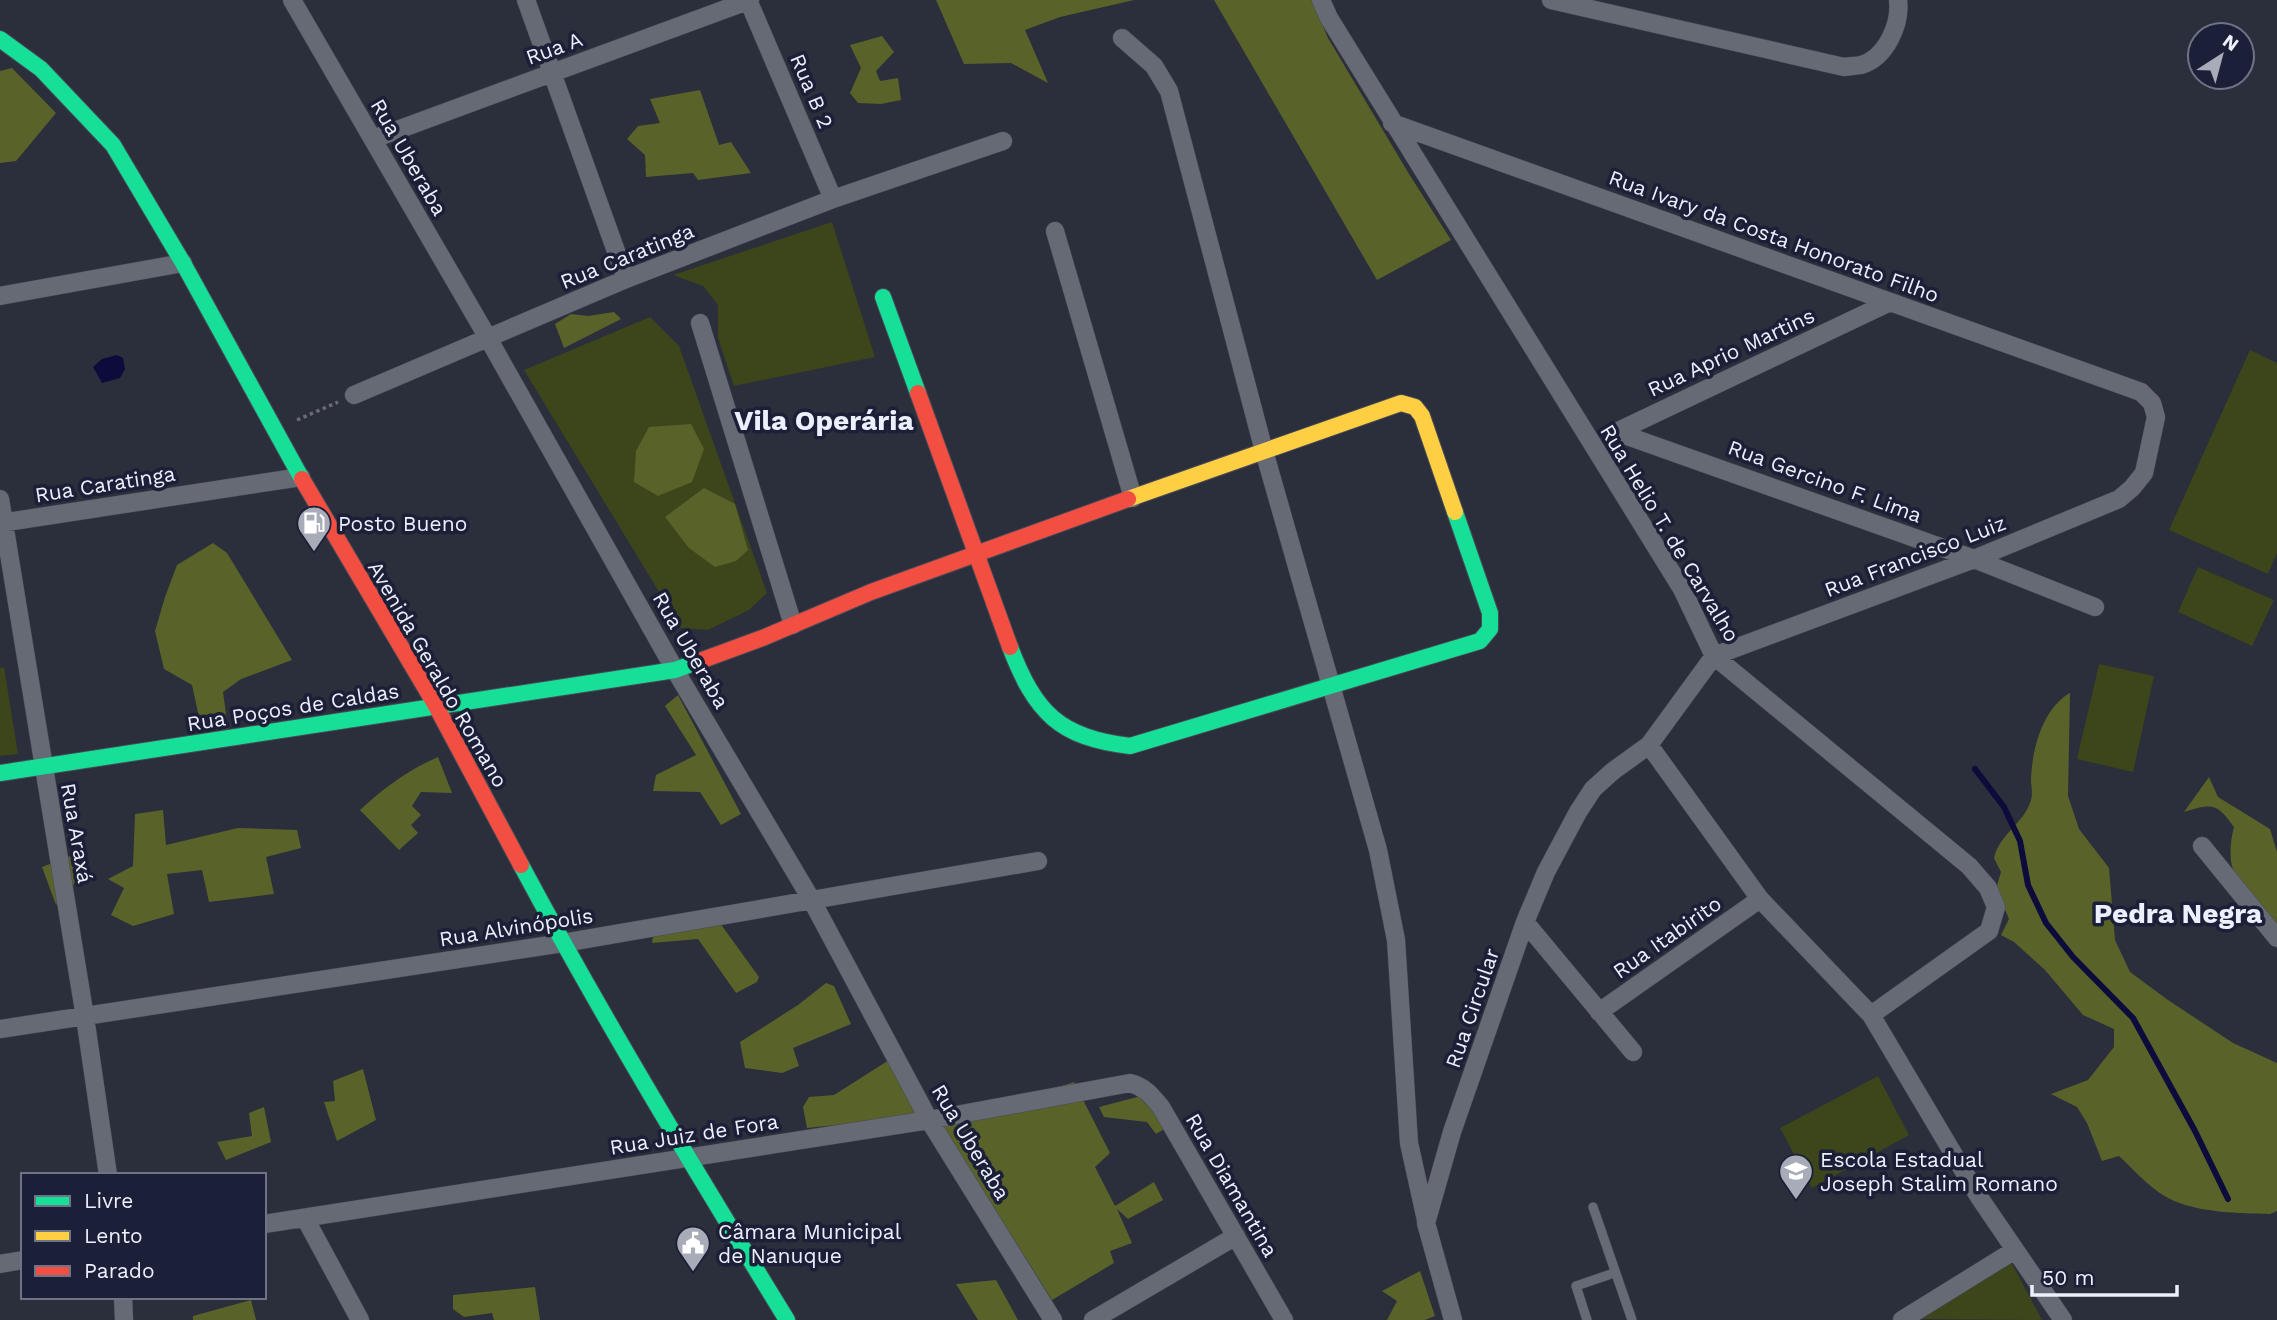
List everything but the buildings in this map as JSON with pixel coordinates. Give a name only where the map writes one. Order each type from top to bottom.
[{"type":"street","name":"Rua Uberaba","points":[[292,0],[488,338],[675,670],[811,899],[929,1120],[1054,1320]]},
{"type":"street","points":[[526,0],[626,279]]},
{"type":"street","name":"Rua A","points":[[373,139],[749,0]]},
{"type":"street","name":"Rua B 2","points":[[749,0],[833,199]]},
{"type":"street","name":"Rua Helio T. de Carvalho","points":[[1321,0],[1392,123],[1682,589],[1714,656],[1969,866],[1988,888],[1996,907],[1989,931],[1871,1015]]},
{"type":"street","points":[[1551,0],[1844,67],[1864,64],[1880,52],[1892,36],[1898,18],[1898,0]]},
{"type":"street","points":[[1122,38],[1154,66],[1169,91],[1264,451],[1378,849],[1396,940],[1409,1143],[1426,1223],[1453,1320]]},
{"type":"street","name":"Avenida Geraldo Romano","points":[[0,39],[41,69],[113,145],[183,263],[301,477],[436,706],[563,943],[688,1158],[787,1320]]},
{"type":"street","points":[[0,58],[21,55]]},
{"type":"street","name":"Rua Ivary da Costa Honorato Filho","points":[[1392,123],[2141,392]]},
{"type":"street","name":"Rua Caratinga","points":[[354,395],[626,279],[833,199],[1003,141]]},
{"type":"street","points":[[1055,231],[1133,498]]},
{"type":"street","points":[[0,296],[183,263]]},
{"type":"street","points":[[883,297],[1017,664],[1042,708],[1070,732],[1101,743],[1130,746],[1331,686]]},
{"type":"street","name":"Rua Aprio Martins","points":[[1591,443],[1890,302]]},
{"type":"street","points":[[700,323],[793,625]]},
{"type":"street","name":"Rua Francisco Luiz","points":[[1714,656],[1974,559],[2119,499],[2144,473],[2156,417],[2152,403],[2141,392]]},
{"type":"street","name":"Rua Poços de Caldas","points":[[0,773],[675,670],[977,553],[1401,403],[1415,407],[1422,416],[1492,622],[1488,635],[1480,641],[1331,686]]},
{"type":"street","name":"Rua Gercino F. Lima","points":[[1616,432],[1974,559],[2095,607]]},
{"type":"street","name":"Rua Caratinga","points":[[2,523],[301,477]]},
{"type":"street","name":"Rua Araxá","points":[[0,499],[85,1017],[107,1173]]},
{"type":"street","points":[[1714,656],[1649,745],[1760,899],[1871,1015],[1979,1196],[2063,1320]]},
{"type":"street","name":"Rua Circular","points":[[1426,1223],[1452,1132],[1525,922],[1546,872],[1593,789],[1649,745]]},
{"type":"street","points":[[2202,846],[2277,938]]},
{"type":"street","name":"Rua Alvinópolis","points":[[0,1029],[563,943],[1038,861]]},
{"type":"street","name":"Rua Itabirito","points":[[1599,1012],[1760,899]]},
{"type":"street","points":[[1525,922],[1633,1052]]},
{"type":"street","name":"Rua Juiz de Fora","points":[[266,1224],[929,1120],[1130,1083]]},
{"type":"street","name":"Rua Diamantina","points":[[1130,1083],[1148,1091],[1161,1107],[1284,1320]]},
{"type":"street","points":[[305,1218],[360,1320]]},
{"type":"street","points":[[1093,1320],[1236,1236]]},
{"type":"street","points":[[1902,1320],[2015,1250]]},
{"type":"street","points":[[0,1264],[21,1261]]},
{"type":"street","points":[[123,1299],[124,1320]]},
{"type":"lane","points":[[1593,1207],[1632,1320]]},
{"type":"lane","points":[[1587,1320],[1576,1286],[1614,1273]]},
{"type":"path","points":[[276,430],[354,395]]},
{"type":"green space","points":[[936,0],[1134,0],[1060,17],[1025,30],[1048,83],[1011,63],[964,64]]},
{"type":"green space","points":[[1214,0],[1312,0],[1328,38],[1451,240],[1377,280]]},
{"type":"green space","points":[[882,36],[894,52],[876,71],[880,81],[898,78],[901,100],[881,104],[858,103],[850,93],[861,68],[850,45]]},
{"type":"green space","points":[[12,68],[56,113],[16,161],[0,163],[0,71]]},
{"type":"green space","points":[[700,90],[719,145],[731,142],[751,173],[698,180],[693,173],[646,177],[645,155],[627,139],[638,126],[660,123],[650,99]]},
{"type":"green space","points":[[832,222],[875,357],[734,386],[718,338],[718,305],[703,286],[673,275]]},
{"type":"green space","points":[[614,312],[621,319],[564,348],[555,324],[571,314],[588,316]]},
{"type":"green space","points":[[650,317],[679,346],[767,593],[749,610],[708,630],[681,628],[524,370]]},
{"type":"green space","points":[[2250,350],[2277,363],[2277,553],[2268,574],[2169,530]]},
{"type":"green space","points":[[691,424],[704,449],[692,482],[658,496],[634,482],[636,451],[649,427]]},
{"type":"green space","points":[[704,488],[735,504],[748,550],[736,561],[715,567],[689,548],[665,517]]},
{"type":"green space","points":[[213,543],[227,553],[292,660],[241,679],[223,692],[228,729],[202,731],[192,685],[164,669],[155,631],[177,565]]},
{"type":"green space","points":[[2198,567],[2274,600],[2252,646],[2178,612]]},
{"type":"green space","points":[[2099,664],[2154,676],[2133,772],[2077,759]]},
{"type":"green space","points":[[4,667],[18,754],[0,756],[0,668]]},
{"type":"green space","points":[[2070,693],[2068,796],[2079,829],[2109,868],[2115,940],[2130,972],[2233,1043],[2277,1063],[2277,1211],[2270,1214],[2209,1210],[2185,1205],[2166,1197],[2119,1156],[2102,1161],[2087,1123],[2077,1107],[2051,1094],[2088,1080],[2114,1047],[2114,1029],[2083,1015],[2045,970],[2014,942],[2001,935],[2009,919],[1996,889],[2001,872],[1994,858],[2001,842],[2023,816],[2031,800],[2032,767],[2046,719]]},
{"type":"green space","points":[[678,695],[741,814],[721,825],[700,792],[653,791],[656,775],[696,755],[665,706]]},
{"type":"green space","points":[[438,757],[452,793],[421,792],[412,806],[421,815],[411,825],[418,833],[399,850],[360,810],[397,780]]},
{"type":"green space","points":[[2209,777],[2218,797],[2270,829],[2277,852],[2277,929],[2235,874],[2231,856],[2234,827],[2228,819],[2218,809],[2208,806],[2184,812]]},
{"type":"green space","points":[[163,810],[166,845],[238,828],[297,830],[301,848],[266,857],[274,894],[209,902],[202,870],[167,874],[174,914],[133,926],[111,915],[124,888],[108,879],[133,866],[135,814]]},
{"type":"green space","points":[[70,856],[91,873],[76,882],[56,905],[42,867]]},
{"type":"green space","points":[[717,919],[759,977],[757,982],[736,993],[698,939],[652,943],[654,930]]},
{"type":"green space","points":[[826,983],[834,986],[851,1024],[793,1048],[799,1066],[782,1073],[745,1068],[740,1042],[798,1005]]},
{"type":"green space","points":[[889,1060],[921,1116],[807,1128],[803,1107],[809,1097],[834,1095]]},
{"type":"green space","points":[[363,1069],[376,1120],[337,1141],[324,1102],[335,1101],[333,1081]]},
{"type":"green space","points":[[1878,1076],[1909,1135],[1812,1188],[1780,1128]]},
{"type":"green space","points":[[1074,1082],[1110,1153],[1095,1167],[1115,1206],[1154,1182],[1163,1200],[1128,1219],[1117,1209],[1132,1243],[1110,1251],[1114,1263],[1052,1300],[941,1123]]},
{"type":"green space","points":[[1141,1096],[1153,1104],[1166,1128],[1156,1134],[1147,1122],[1104,1117],[1099,1107]]},
{"type":"green space","points":[[264,1107],[271,1142],[226,1160],[217,1142],[252,1136],[249,1113]]},
{"type":"green space","points":[[2009,1258],[2042,1320],[1918,1319]]},
{"type":"green space","points":[[1420,1271],[1435,1316],[1425,1320],[1387,1320],[1397,1301],[1382,1291]]},
{"type":"green space","points":[[996,1280],[1018,1320],[978,1320],[956,1284]]},
{"type":"green space","points":[[535,1287],[540,1320],[494,1320],[492,1313],[464,1317],[453,1309],[453,1295]]},
{"type":"green space","points":[[251,1300],[256,1320],[193,1320],[193,1316]]},
{"type":"shaded area","points":[[117,355],[123,358],[125,369],[120,378],[102,383],[93,367],[102,359]]},
{"type":"waterway","points":[[1975,769],[2004,807],[2020,841],[2028,885],[2046,923],[2073,957],[2133,1018],[2195,1131],[2228,1199]]},
{"type":"traffic: fast","points":[[0,39],[41,69],[113,145],[183,263],[302,479]]},
{"type":"traffic: fast","points":[[883,297],[918,393]]},
{"type":"traffic: fast","points":[[1010,647],[1029,689],[1053,718],[1085,736],[1130,746],[1480,641],[1490,629],[1490,613],[1455,512]]},
{"type":"traffic: fast","points":[[0,773],[675,670],[697,662]]},
{"type":"traffic: fast","points":[[521,865],[617,1038],[787,1320]]},
{"type":"traffic: slow","points":[[1128,499],[1401,403],[1415,407],[1422,416],[1455,512]]},
{"type":"traffic: jam","points":[[918,393],[1010,647]]},
{"type":"traffic: jam","points":[[302,479],[436,706],[521,865]]},
{"type":"traffic: jam","points":[[697,662],[765,637],[871,592],[1128,499]]},
{"type":"place","name":"Posto Bueno","points":[[314,553]]},
{"type":"place","name":"Escola Estadual Joseph Stalim Romano","points":[[1796,1201]]},
{"type":"place","name":"Câmara Municipal de Nanuque","points":[[693,1273]]},
{"type":"district","name":"Vila Operária","points":[[824,420]]},
{"type":"district","name":"Pedra Negra","points":[[2178,913]]}]
